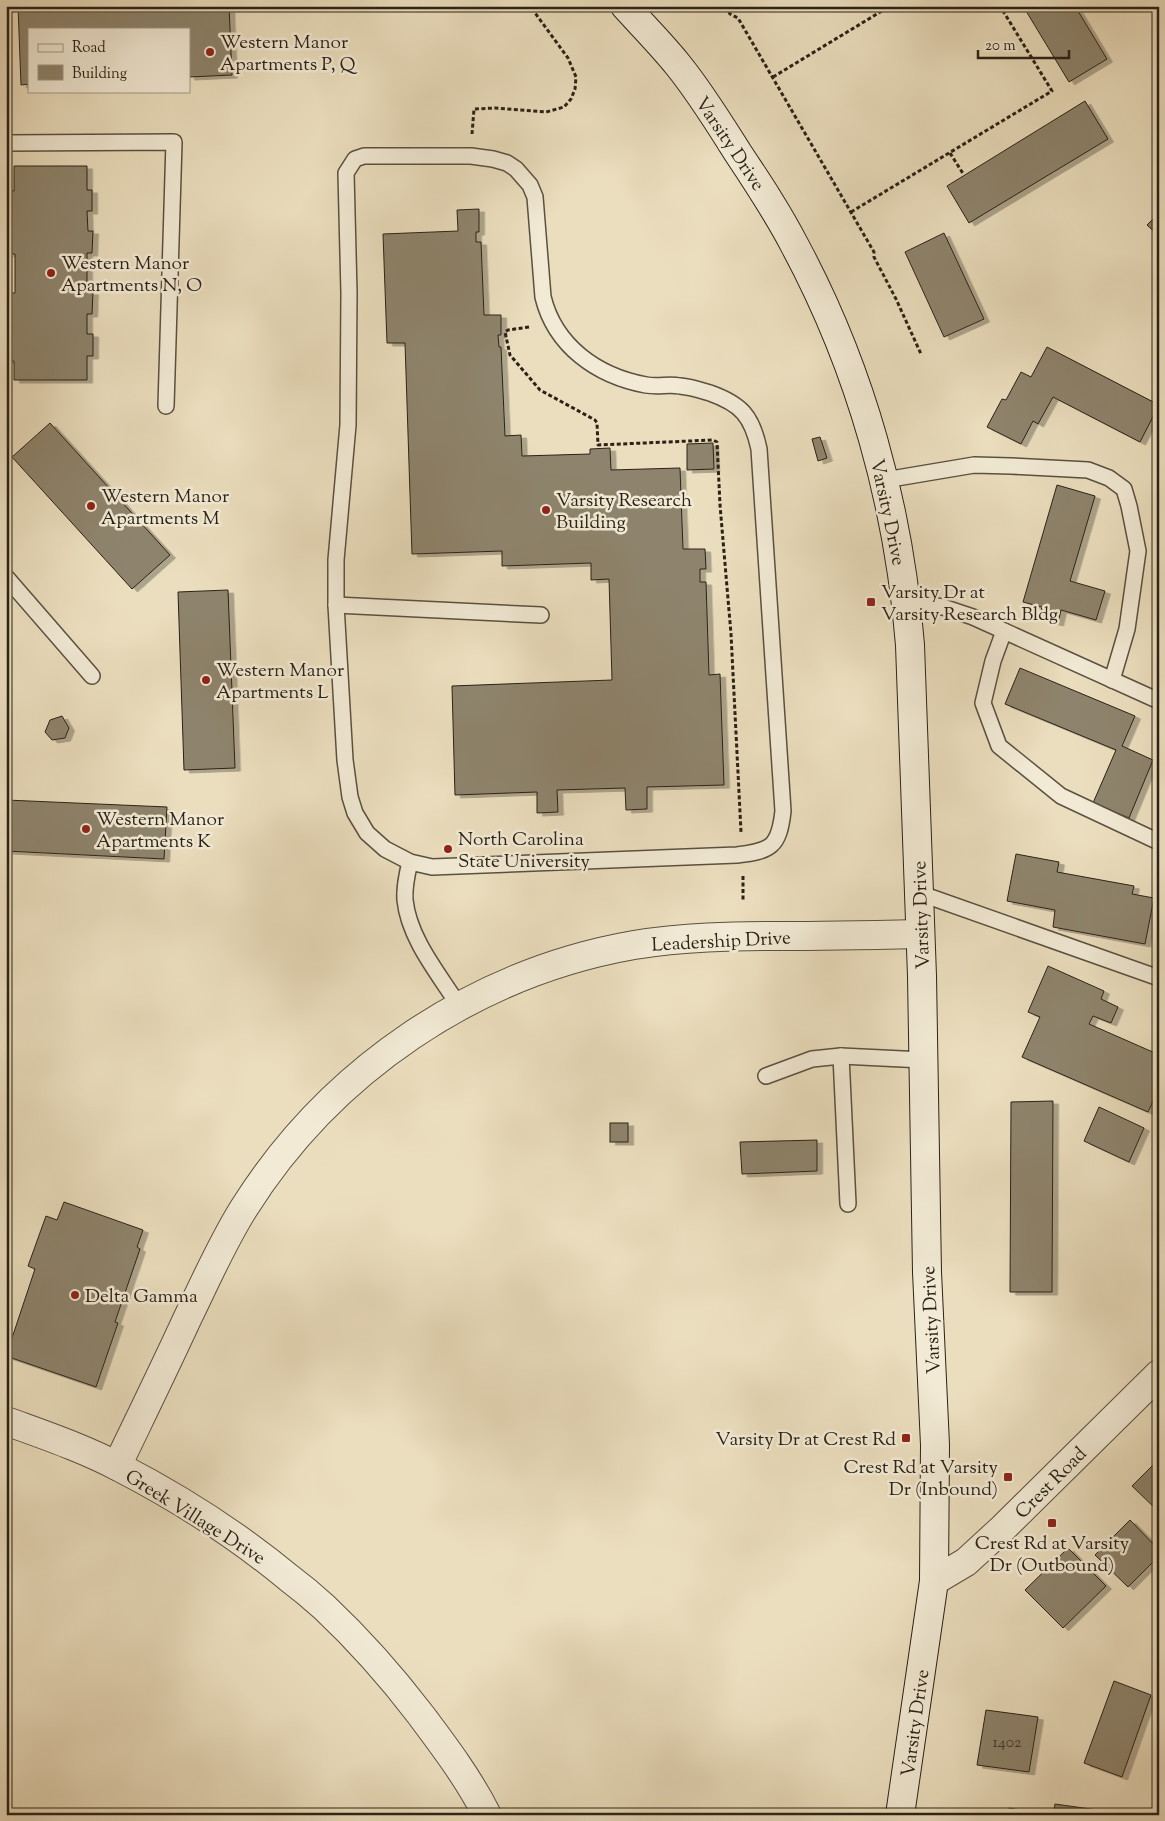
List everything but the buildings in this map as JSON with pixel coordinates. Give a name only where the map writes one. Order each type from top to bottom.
[{"type":"street","name":"Varsity Drive","points":[[626,6],[679,66],[758,183],[796,247],[832,324],[868,422],[885,480],[907,602],[919,893],[927,1272],[935,1445],[934,1581],[900,1815]]},
{"type":"street","name":"Varsity Drive","points":[[651,6],[679,66]]},
{"type":"street","name":"Leadership Drive","points":[[117,1466],[218,1256],[244,1209],[265,1177],[292,1142],[323,1108],[369,1066],[398,1044],[480,995],[544,969],[604,951],[635,945],[707,937],[920,934]]},
{"type":"street","name":"Crest Road","points":[[934,1581],[966,1562],[1003,1528],[1159,1374]]},
{"type":"street","name":"Greek Village Drive","points":[[6,1421],[117,1466],[183,1502],[226,1530],[268,1561],[323,1606],[368,1650],[410,1700],[448,1750],[487,1815]]},
{"type":"lane","points":[[6,143],[174,142],[166,406]]},
{"type":"lane","points":[[364,156],[471,156],[507,163],[516,169],[530,185],[535,197],[543,297],[546,312],[553,325],[559,335],[583,358],[614,376],[648,385],[678,385],[695,388],[735,404],[745,415],[756,436],[759,449],[783,811],[778,834],[773,843],[765,850],[742,855],[432,867],[410,862],[385,849],[367,833],[356,813],[350,797],[345,760],[336,605],[336,560],[348,425],[349,293],[346,173],[355,159],[364,156]]},
{"type":"lane","points":[[885,480],[974,465],[1011,466],[1088,470],[1109,478],[1124,489],[1138,551],[1127,629],[1112,680]]},
{"type":"lane","points":[[6,577],[92,676]]},
{"type":"lane","points":[[907,602],[943,607],[973,618],[1159,701]]},
{"type":"lane","points":[[336,605],[541,615]]},
{"type":"lane","points":[[1004,631],[993,662],[983,703],[999,746],[1062,796],[1159,842]]},
{"type":"lane","points":[[410,862],[406,879],[405,899],[408,914],[425,952],[460,1006]]},
{"type":"lane","points":[[919,893],[1159,978]]},
{"type":"lane","points":[[766,1076],[812,1059],[841,1056],[923,1060]]},
{"type":"lane","points":[[841,1056],[848,1204]]},
{"type":"path","points":[[471,156],[474,109],[495,108],[546,112],[564,107],[572,99],[576,76],[568,58],[530,6]]},
{"type":"path","points":[[726,6],[730,14],[738,18],[874,252],[874,257],[896,298],[921,354]]},
{"type":"path","points":[[773,77],[890,6]]},
{"type":"path","points":[[851,212],[1052,91],[1000,6]]},
{"type":"path","points":[[950,153],[964,175]]},
{"type":"path","points":[[553,325],[508,330],[505,332],[510,355],[540,390],[595,420],[597,423],[598,444],[713,440],[718,445],[720,505],[731,634],[743,900]]},
{"type":"place","name":"Western Manor Apartments P, Q","points":[[210,52]]},
{"type":"place","name":"Western Manor Apartments N, O","points":[[51,273]]},
{"type":"place","name":"Western Manor Apartments M","points":[[91,506]]},
{"type":"place","name":"Varsity Research Building","points":[[546,510]]},
{"type":"place","name":"Varsity Dr at Varsity Research Bldg","points":[[871,602]]},
{"type":"place","name":"Western Manor Apartments L","points":[[206,680]]},
{"type":"place","name":"Western Manor Apartments K","points":[[86,829]]},
{"type":"place","name":"North Carolina State University","points":[[448,849]]},
{"type":"place","name":"Delta Gamma","points":[[75,1295]]},
{"type":"place","name":"Varsity Dr at Crest Rd","points":[[906,1438]]},
{"type":"place","name":"Crest Rd at Varsity Dr (Inbound)","points":[[1008,1477]]},
{"type":"place","name":"Crest Rd at Varsity Dr (Outbound)","points":[[1052,1523]]}]
